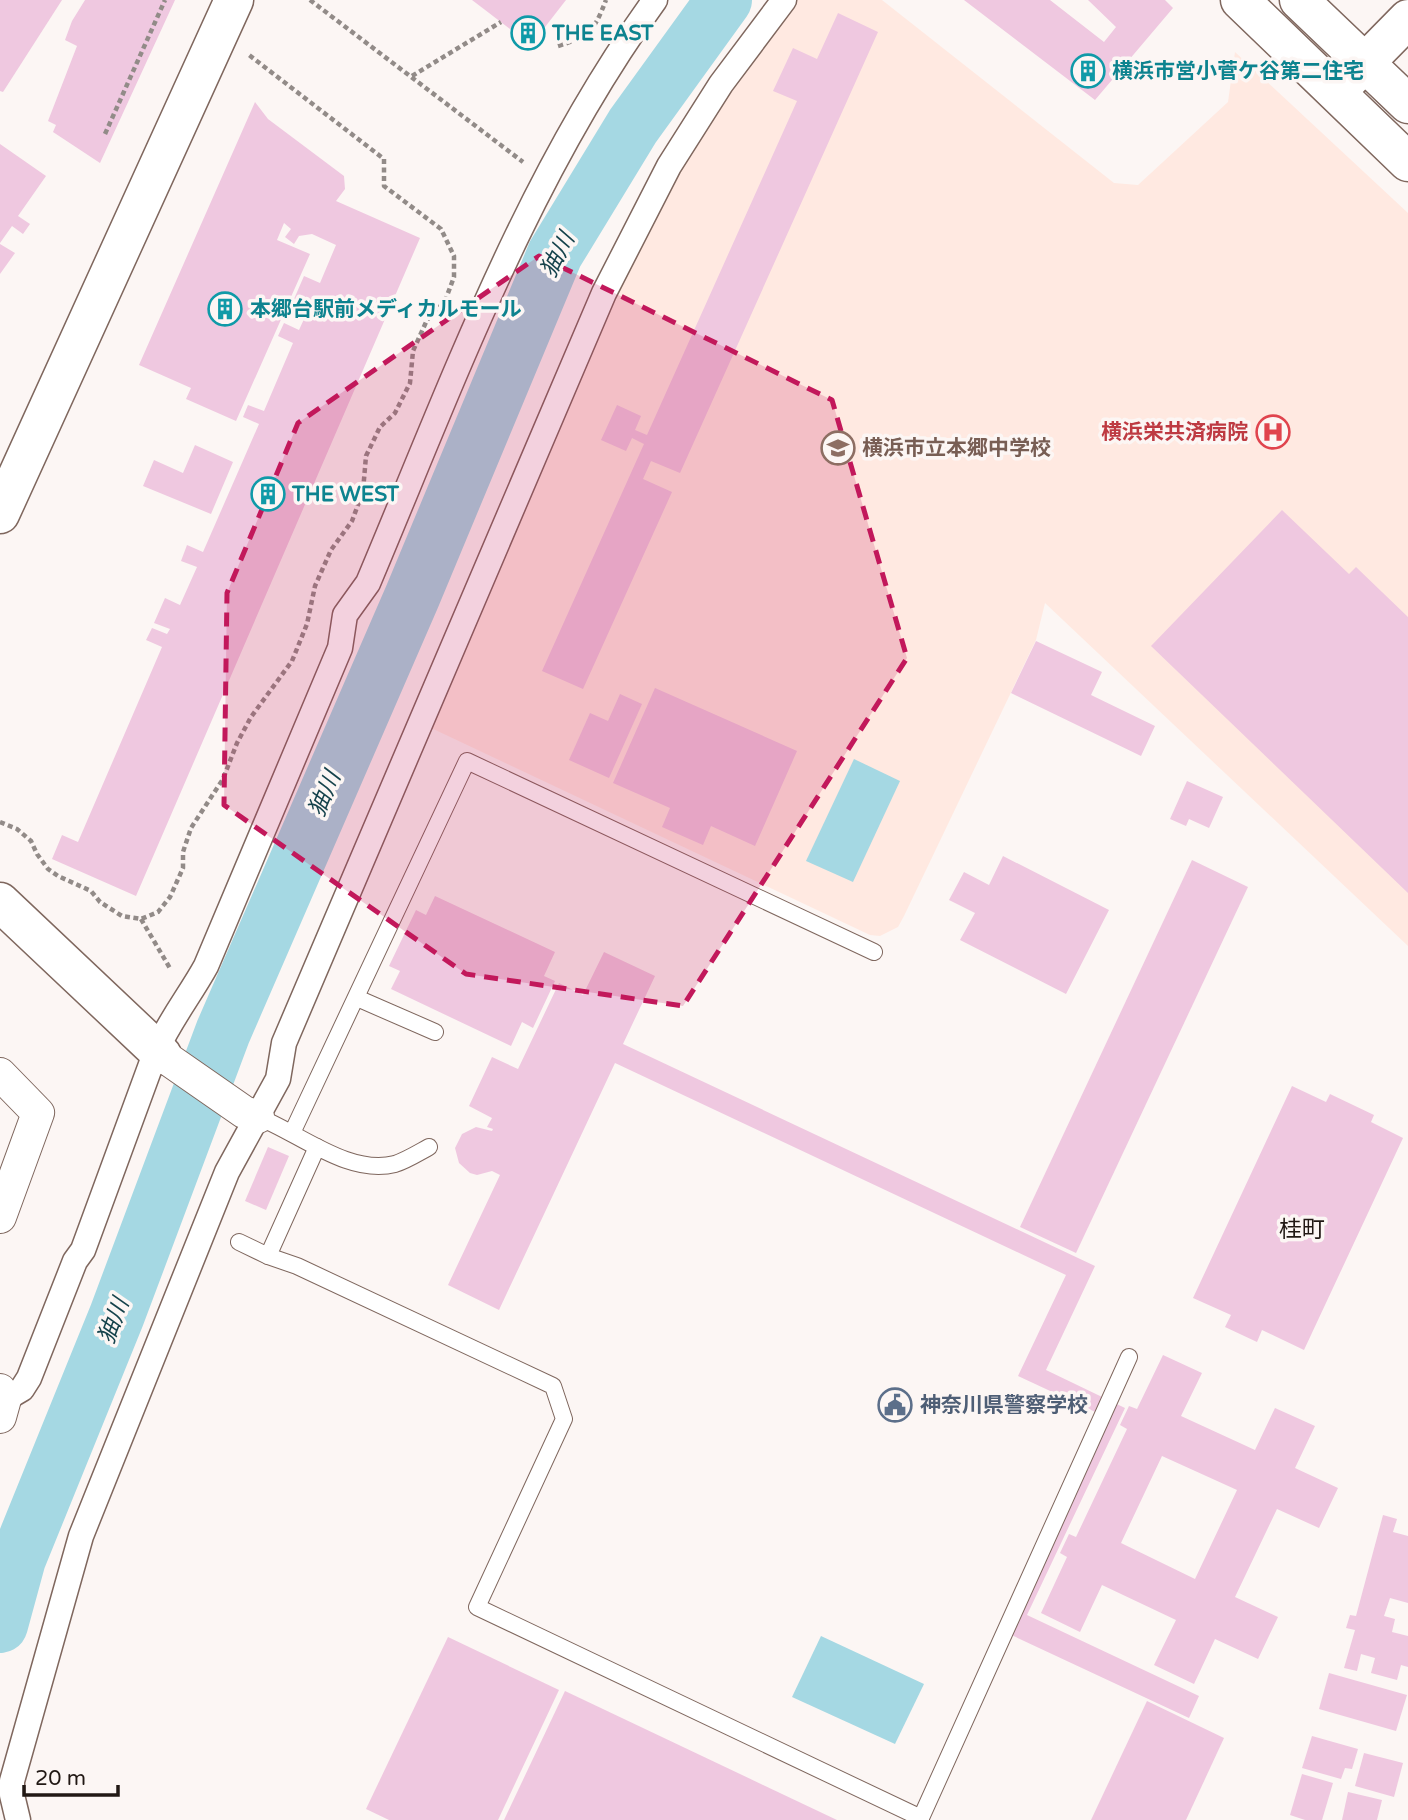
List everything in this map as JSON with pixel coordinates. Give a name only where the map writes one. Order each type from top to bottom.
[{"type":"street","points":[[0,514],[234,0]]},
{"type":"street","points":[[2,1402],[22,1389],[29,1378],[58,1309],[59,1298],[75,1261],[83,1250],[168,1024],[187,999],[206,966],[340,648],[345,615],[368,583],[497,277],[584,107],[655,0]]},
{"type":"street","points":[[18,1820],[12,1781],[81,1536],[227,1172],[251,1115],[278,1079],[284,1043],[604,293],[669,166],[721,84],[784,0]]},
{"type":"street","points":[[1240,0],[1408,162]]},
{"type":"street","points":[[1299,0],[1408,104]]},
{"type":"street","points":[[1336,92],[1408,19]]},
{"type":"street","points":[[0,902],[159,1053],[251,1115]]},
{"type":"street","points":[[0,1074],[38,1113],[0,1217]]},
{"type":"lane","points":[[292,1133],[467,761],[874,952]]},
{"type":"lane","points":[[357,998],[435,1032]]},
{"type":"lane","points":[[251,1115],[359,1164],[396,1164],[429,1147]]},
{"type":"lane","points":[[268,1256],[317,1147]]},
{"type":"lane","points":[[239,1242],[297,1266],[553,1386],[564,1419],[477,1607],[921,1819],[1129,1357]]},
{"type":"path","points":[[104,134],[165,0]]},
{"type":"path","points":[[310,0],[527,165]]},
{"type":"path","points":[[558,46],[581,39],[595,24],[606,0]]},
{"type":"path","points":[[412,76],[501,22]]},
{"type":"path","points":[[0,821],[17,829],[31,841],[48,869],[91,891],[100,902],[122,916],[141,919],[158,912],[170,897],[183,868],[183,852],[191,828],[223,779],[251,717],[292,661],[307,624],[315,586],[331,550],[352,520],[363,491],[366,456],[380,427],[395,413],[410,383],[413,351],[427,320],[445,301],[454,277],[454,256],[441,229],[384,186],[384,159],[249,55]]},
{"type":"path","points":[[141,919],[166,961]]},
{"type":"highlighted area","points":[[539,256],[832,400],[907,658],[683,1006],[466,974],[224,805],[227,593],[298,423]]},
{"type":"shaded area","name":"横浜市立本郷中学校","points":[[797,0],[882,0],[1114,183],[1138,185],[1228,102],[1235,52],[1408,213],[1408,946],[1045,603],[1036,640],[904,916],[898,927],[880,936],[870,935],[429,727],[613,293],[674,174],[728,91]]},
{"type":"water","points":[[854,759],[900,781],[853,882],[806,861]]},
{"type":"water","points":[[821,1636],[924,1684],[895,1744],[792,1697]]},
{"type":"building","points":[[0,0],[62,0],[3,92],[0,91]]},
{"type":"building","points":[[85,0],[175,0],[100,163],[53,132],[56,125],[48,121],[77,46],[65,40],[72,21]]},
{"type":"building","name":"THE EAST","points":[[472,0],[566,0],[531,45]]},
{"type":"building","name":"横浜市営小菅ケ谷第二住宅","points":[[964,0],[1050,0],[1104,42],[1116,27],[1088,0],[1165,0],[1173,8],[1095,100]]},
{"type":"building","points":[[838,13],[878,32],[680,473],[651,461],[643,479],[672,492],[583,689],[542,671],[644,444],[632,438],[626,451],[601,440],[617,405],[641,416],[635,430],[647,435],[797,101],[773,91],[793,48],[817,59]]},
{"type":"building","name":"THE WEST","points":[[255,102],[268,119],[344,176],[345,189],[336,201],[420,238],[136,896],[52,859],[62,835],[78,842],[162,647],[146,640],[152,628],[167,634],[170,629],[154,623],[165,598],[180,605],[197,567],[181,561],[187,545],[203,552],[259,424],[243,417],[248,405],[264,411],[293,343],[278,336],[284,323],[299,330],[310,306],[294,299],[304,276],[320,283],[336,245],[312,234],[299,236],[294,244],[285,237],[291,229],[284,223],[277,240],[310,254],[236,421],[186,399],[191,388],[139,365]]},
{"type":"building","points":[[0,144],[46,176],[18,216],[30,224],[23,234],[12,226],[0,243]]},
{"type":"building","points":[[0,244],[15,253],[0,274]]},
{"type":"building","points":[[195,445],[233,462],[211,514],[143,486],[154,460],[183,473]]},
{"type":"building","points":[[1282,510],[1349,574],[1356,567],[1408,617],[1408,893],[1151,646]]},
{"type":"building","points":[[1036,641],[1102,672],[1091,695],[1155,726],[1141,756],[1011,693]]},
{"type":"building","points":[[655,688],[797,751],[755,846],[711,826],[703,845],[662,827],[670,808],[613,783]]},
{"type":"building","points":[[620,694],[642,704],[609,778],[569,760],[590,713],[608,721]]},
{"type":"building","points":[[1187,781],[1223,797],[1209,828],[1189,819],[1186,826],[1170,819]]},
{"type":"building","points":[[1003,856],[1109,910],[1066,994],[960,940],[975,913],[949,900],[964,872],[989,885]]},
{"type":"building","points":[[1192,860],[1248,887],[1076,1253],[1020,1227]]},
{"type":"building","points":[[435,896],[555,952],[544,976],[555,981],[533,1028],[522,1022],[511,1046],[391,989],[400,971],[389,966],[416,910],[426,915]]},
{"type":"building","points":[[604,952],[655,976],[623,1044],[1095,1266],[1046,1370],[1125,1408],[1027,1615],[1199,1696],[1189,1718],[1005,1632],[1106,1417],[1018,1376],[1066,1275],[615,1063],[499,1310],[448,1285],[500,1175],[492,1171],[477,1175],[470,1173],[459,1163],[455,1148],[462,1134],[476,1127],[492,1131],[493,1129],[487,1127],[492,1118],[469,1106],[492,1057],[518,1069],[559,983],[583,995]]},
{"type":"building","points":[[1292,1086],[1326,1102],[1330,1094],[1374,1115],[1371,1122],[1403,1138],[1304,1350],[1262,1330],[1257,1342],[1225,1327],[1231,1315],[1193,1298]]},
{"type":"building","points":[[268,1147],[289,1156],[266,1210],[245,1201]]},
{"type":"building","points":[[1163,1355],[1202,1373],[1181,1416],[1255,1450],[1275,1408],[1315,1426],[1295,1468],[1338,1488],[1319,1528],[1277,1509],[1235,1597],[1278,1617],[1258,1659],[1215,1639],[1194,1684],[1154,1665],[1176,1620],[1102,1585],[1080,1632],[1041,1613],[1067,1557],[1060,1553],[1069,1534],[1076,1537],[1127,1429],[1120,1425],[1129,1406],[1137,1409]],"holes":[[[1162,1456],[1237,1490],[1195,1579],[1121,1543]]]},
{"type":"building","points":[[1383,1515],[1397,1519],[1393,1532],[1408,1536],[1408,1603],[1390,1598],[1384,1616],[1395,1619],[1392,1632],[1408,1636],[1408,1667],[1401,1665],[1397,1680],[1371,1673],[1375,1658],[1361,1654],[1357,1671],[1344,1668],[1355,1630],[1346,1628],[1350,1615],[1356,1616]]},
{"type":"building","points":[[448,1637],[559,1690],[498,1820],[389,1820],[366,1809]]},
{"type":"building","points":[[1329,1673],[1407,1695],[1396,1731],[1319,1709]]},
{"type":"building","points":[[565,1691],[837,1820],[504,1820]]},
{"type":"building","points":[[1147,1701],[1224,1738],[1186,1820],[1091,1820]]},
{"type":"building","points":[[1312,1736],[1358,1749],[1352,1769],[1345,1768],[1341,1779],[1302,1768]]},
{"type":"building","points":[[1364,1753],[1403,1763],[1394,1797],[1355,1786]]},
{"type":"building","points":[[1302,1774],[1333,1783],[1322,1820],[1305,1820],[1290,1815]]},
{"type":"building","points":[[1348,1792],[1382,1800],[1377,1820],[1342,1820]]},
{"type":"waterway","name":"㹨川","points":[[0,1625],[18,1559],[117,1315],[223,1032],[412,597],[555,254],[633,126],[724,0]]},
{"type":"place","name":"THE EAST","points":[[528,33]]},
{"type":"place","name":"横浜市営小菅ケ谷第二住宅","points":[[1088,71]]},
{"type":"place","name":"本郷台駅前メディカルモール","points":[[225,309]]},
{"type":"place","name":"横浜栄共済病院","points":[[1273,432]]},
{"type":"place","name":"横浜市立本郷中学校","points":[[838,448]]},
{"type":"place","name":"THE WEST","points":[[268,494]]},
{"type":"place","name":"神奈川県警察学校","points":[[895,1405]]},
{"type":"district","name":"桂町","points":[[1302,1230]]}]
